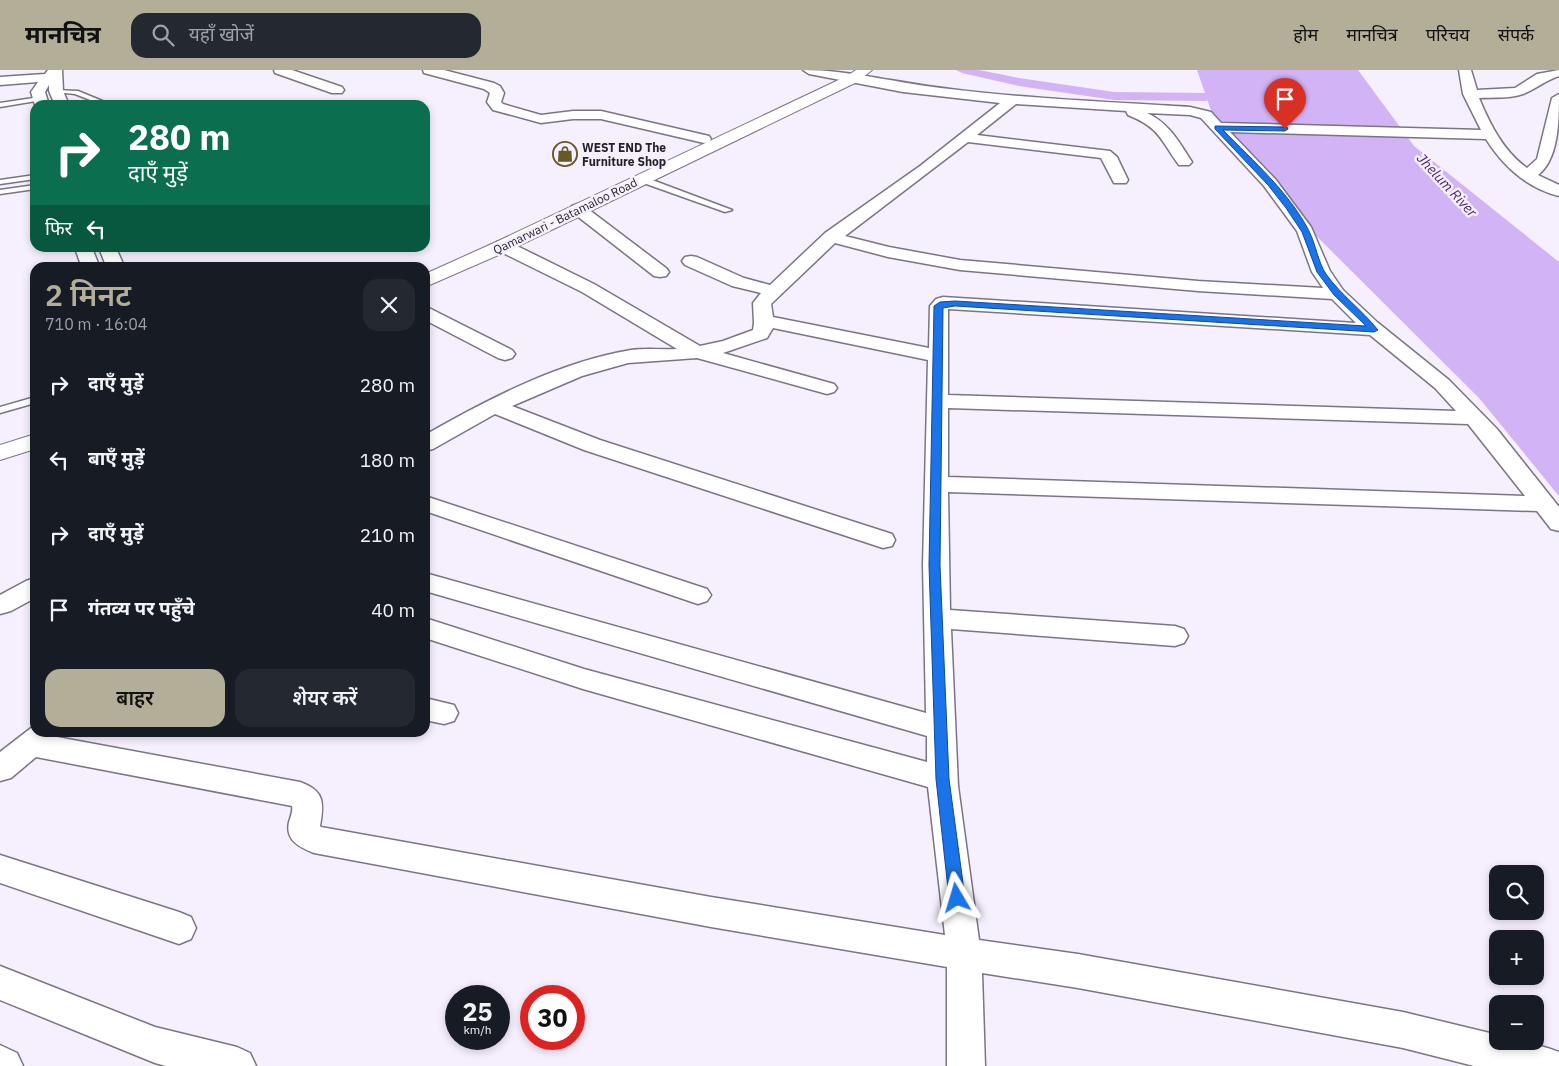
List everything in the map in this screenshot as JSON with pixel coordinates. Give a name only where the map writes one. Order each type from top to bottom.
[{"type":"main road","name":"Qamarwari - Batamaloo Road","points":[[430,267],[704,139],[855,74]]},
{"type":"main road","name":"Qamarwari - Batamaloo Road","points":[[430,280],[738,135],[855,74]]},
{"type":"main road","points":[[0,439],[30,430]]},
{"type":"main road","points":[[0,453],[30,443]]},
{"type":"street","points":[[280,70],[337,90]]},
{"type":"street","points":[[429,70],[489,86],[495,89],[497,93],[494,102],[498,107],[532,117],[551,119],[573,115],[601,114],[704,139]]},
{"type":"street","points":[[809,70],[855,74],[918,90],[1012,100],[1200,112],[1206,115],[1222,127],[1288,206],[1305,232],[1321,272],[1337,294],[1374,330],[1442,384],[1489,434],[1559,523]]},
{"type":"street","points":[[1465,70],[1470,94],[1479,114],[1514,165],[1527,175],[1559,191]]},
{"type":"street","points":[[1551,70],[1559,72]]},
{"type":"street","points":[[1470,94],[1506,93],[1519,90],[1542,77],[1559,72]]},
{"type":"street","points":[[0,80],[54,74]]},
{"type":"street","points":[[54,74],[56,91],[60,100]]},
{"type":"street","points":[[40,100],[38,92],[54,74]]},
{"type":"street","points":[[1527,175],[1541,166],[1545,159],[1559,98]]},
{"type":"street","points":[[430,441],[496,407],[580,369],[628,356],[696,352],[725,346],[757,335],[764,329],[762,303],[820,246],[1012,100]]},
{"type":"street","points":[[1119,106],[1147,117],[1162,126],[1184,162]]},
{"type":"street","points":[[1222,127],[1492,134]]},
{"type":"street","points":[[965,137],[1018,145],[1105,154],[1120,180]]},
{"type":"street","points":[[578,209],[660,272]]},
{"type":"street","points":[[831,238],[888,252],[960,265],[1198,286],[1337,294]]},
{"type":"street","points":[[503,246],[588,288],[696,352],[827,388]]},
{"type":"street","points":[[691,261],[738,282],[773,292]]},
{"type":"street","points":[[966,1066],[964,954],[943,779],[936,619],[937,311],[939,306],[946,303],[1374,330]]},
{"type":"street","points":[[430,315],[505,354]]},
{"type":"street","points":[[764,321],[937,356]]},
{"type":"street","points":[[937,401],[1474,418]]},
{"type":"street","points":[[496,407],[592,445],[883,540]]},
{"type":"street","points":[[937,484],[1544,504]]},
{"type":"street","points":[[430,506],[698,595]]},
{"type":"street","points":[[430,583],[941,729]]},
{"type":"street","points":[[2,605],[30,589]]},
{"type":"street","points":[[936,619],[1175,636]]},
{"type":"street","points":[[430,630],[583,679],[943,779]]},
{"type":"street","points":[[0,769],[38,738],[300,795],[306,799],[309,805],[304,832],[314,839],[711,912],[1078,971],[1403,1030],[1547,1066]]},
{"type":"street","points":[[0,869],[179,928]]},
{"type":"street","points":[[0,983],[155,1045],[237,1066]]},
{"type":"street","points":[[0,1064],[4,1066]]},
{"type":"lane","points":[[56,91],[76,92],[96,100]]},
{"type":"lane","points":[[0,105],[30,103]]},
{"type":"lane","points":[[0,182],[30,178]]},
{"type":"lane","points":[[641,179],[728,210]]},
{"type":"lane","points":[[0,192],[30,188]]},
{"type":"lane","points":[[0,410],[30,401]]},
{"type":"water","name":"Jhelum River","points":[[1197,70],[1358,70],[1414,146],[1559,262],[1559,496],[1479,398],[1222,142]]},
{"type":"waterway","points":[[962,70],[1019,82],[1114,96],[1206,97]]},
{"type":"place","name":"WEST END The Furniture Shop","points":[[565,154]]},
{"type":"route","points":[[957,898],[943,779],[935,565],[937,311],[939,306],[941,304],[955,303],[1374,330],[1337,294],[1321,272],[1305,232],[1288,206],[1270,183],[1217,128],[1285,129]]}]
